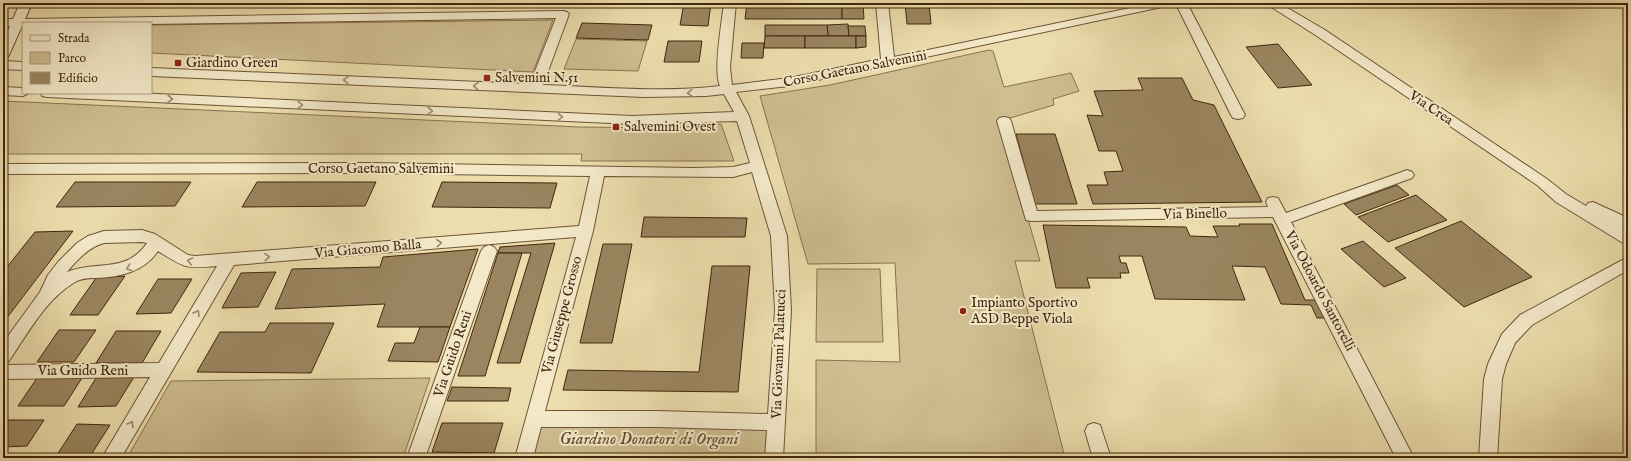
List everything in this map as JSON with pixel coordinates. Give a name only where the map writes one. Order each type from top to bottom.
[{"type":"street","points":[[3,55],[26,3]]},
{"type":"street","name":"Via Giovanni Palatucci","points":[[730,3],[724,67],[725,83],[742,116],[779,236],[783,310],[774,458]]},
{"type":"street","points":[[882,3],[888,63]]},
{"type":"street","name":"Corso Gaetano Salvemini","points":[[152,72],[644,93],[729,90],[810,79],[1171,3]]},
{"type":"street","points":[[1181,3],[1238,114]]},
{"type":"street","name":"Via Crea","points":[[1271,3],[1321,33],[1542,182],[1561,198],[1628,239]]},
{"type":"street","name":"Via Crea","points":[[1283,3],[1321,33]]},
{"type":"street","points":[[3,23],[559,8],[563,14],[535,89]]},
{"type":"street","points":[[3,65],[22,66]]},
{"type":"street","points":[[3,91],[22,92]]},
{"type":"street","points":[[70,94],[626,119],[742,116]]},
{"type":"street","name":"Via Binello","points":[[1004,122],[1031,216],[1278,211]]},
{"type":"street","name":"Corso Gaetano Salvemini","points":[[3,169],[370,168],[694,173],[733,172],[758,166]]},
{"type":"street","name":"Via Giuseppe Grosso","points":[[524,458],[598,171]]},
{"type":"street","name":"Via Odoardo Santorelli","points":[[1405,458],[1278,211],[1407,175]]},
{"type":"street","name":"Via Crea","points":[[1542,182],[1628,225]]},
{"type":"street","name":"Via Giacomo Balla","points":[[3,356],[46,296],[54,279],[63,266],[93,240],[104,237],[142,236],[150,238],[185,261],[195,262],[584,230]]},
{"type":"street","name":"Via Giacomo Balla","points":[[46,296],[71,276],[79,273],[121,270],[133,266],[143,261],[150,254],[156,242]]},
{"type":"street","name":"Via Guido Reni","points":[[416,458],[489,250]]},
{"type":"street","points":[[111,458],[229,260]]},
{"type":"street","points":[[1488,458],[1493,379],[1497,364],[1508,339],[1526,320],[1628,263]]},
{"type":"street","name":"Via Guido Reni","points":[[3,372],[163,370]]},
{"type":"street","points":[[534,419],[657,419],[776,422]]},
{"type":"street","points":[[1094,431],[1102,458]]},
{"type":"green space","points":[[553,20],[533,72],[152,53],[152,25]]},
{"type":"green space","points":[[576,39],[647,41],[638,71],[564,69]]},
{"type":"green space","points":[[989,50],[993,51],[1004,87],[1071,73],[1079,91],[1053,99],[1054,105],[1000,121],[1040,261],[1015,261],[1065,458],[816,458],[816,360],[900,362],[895,263],[808,264],[760,96],[830,85]]},
{"type":"green space","points":[[3,101],[580,127],[668,128],[721,124],[734,161],[581,161],[582,154],[3,154]]},
{"type":"green space","points":[[817,269],[880,269],[883,342],[816,342]]},
{"type":"green space","points":[[430,378],[404,455],[127,458],[171,381]]},
{"type":"green space","name":"Giardino Donatori di Organi","points":[[533,419],[775,422],[773,458],[523,458]]},
{"type":"building","points":[[684,3],[711,3],[708,26],[680,25]]},
{"type":"building","points":[[747,3],[842,3],[842,19],[745,19]]},
{"type":"building","points":[[842,3],[863,3],[864,19],[842,19]]},
{"type":"building","points":[[905,3],[929,3],[931,24],[907,24]]},
{"type":"building","points":[[582,23],[652,25],[648,40],[576,38]]},
{"type":"building","points":[[848,24],[849,36],[828,36],[827,25]]},
{"type":"building","points":[[765,25],[827,25],[828,36],[765,36]]},
{"type":"building","points":[[848,26],[865,26],[866,36],[849,36]]},
{"type":"building","points":[[765,36],[805,36],[805,48],[764,48]]},
{"type":"building","points":[[805,36],[856,36],[856,48],[805,48]]},
{"type":"building","points":[[856,36],[866,36],[866,47],[856,48]]},
{"type":"building","points":[[668,41],[702,41],[699,62],[664,62]]},
{"type":"building","points":[[742,43],[764,43],[763,58],[741,58]]},
{"type":"building","points":[[1278,44],[1312,85],[1278,88],[1246,47]]},
{"type":"building","points":[[1138,78],[1182,78],[1193,100],[1214,105],[1262,202],[1093,204],[1087,185],[1108,185],[1104,172],[1123,171],[1116,151],[1099,151],[1087,115],[1103,116],[1094,91],[1143,90]]},
{"type":"building","points":[[1016,134],[1055,134],[1077,204],[1035,204]]},
{"type":"building","points":[[75,182],[191,182],[175,206],[56,207]]},
{"type":"building","points":[[257,182],[376,182],[365,206],[242,207]]},
{"type":"building","points":[[442,182],[557,183],[550,208],[432,207]]},
{"type":"building","points":[[1397,185],[1409,195],[1356,215],[1344,204]]},
{"type":"building","points":[[1416,195],[1447,220],[1388,242],[1358,217]]},
{"type":"building","points":[[644,217],[747,218],[745,237],[641,237]]},
{"type":"building","points":[[1461,221],[1532,277],[1464,307],[1395,248]]},
{"type":"building","points":[[1239,224],[1272,224],[1305,300],[1319,300],[1327,318],[1317,318],[1311,305],[1281,304],[1265,267],[1232,266],[1245,300],[1155,299],[1142,256],[1119,256],[1121,263],[1126,263],[1129,273],[1120,273],[1121,278],[1087,278],[1090,288],[1056,288],[1043,225],[1186,227],[1190,236],[1218,237],[1213,226],[1240,226]]},
{"type":"building","points":[[73,231],[3,323],[3,272],[35,232]]},
{"type":"building","points":[[1363,241],[1406,278],[1384,287],[1341,249]]},
{"type":"building","points":[[555,243],[520,363],[497,363],[531,253],[498,253],[500,247]]},
{"type":"building","points":[[603,244],[632,244],[612,343],[580,343]]},
{"type":"building","points":[[478,249],[450,327],[377,327],[385,304],[275,309],[292,269],[380,267],[383,257]]},
{"type":"building","points":[[498,253],[522,253],[485,376],[458,376]]},
{"type":"building","points":[[712,266],[750,266],[738,392],[563,390],[568,370],[699,372]]},
{"type":"building","points":[[276,272],[258,307],[222,308],[241,273]]},
{"type":"building","points":[[125,276],[98,315],[70,315],[96,278]]},
{"type":"building","points":[[158,279],[192,279],[171,313],[136,314]]},
{"type":"building","points":[[270,323],[334,323],[311,373],[197,372],[220,332],[265,332]]},
{"type":"building","points":[[420,327],[450,327],[438,362],[388,361],[395,343],[414,343]]},
{"type":"building","points":[[59,330],[96,330],[74,362],[37,362]]},
{"type":"building","points":[[116,331],[161,331],[142,363],[96,363]]},
{"type":"building","points":[[134,377],[116,406],[78,407],[96,378]]},
{"type":"building","points":[[37,378],[82,378],[64,406],[18,406]]},
{"type":"building","points":[[452,387],[511,388],[508,401],[447,401]]},
{"type":"building","points":[[7,420],[44,420],[27,446],[3,447],[3,426]]},
{"type":"building","points":[[442,423],[503,423],[494,453],[432,452]]},
{"type":"building","points":[[77,424],[110,425],[89,458],[55,458]]},
{"type":"place","name":"Giardino Green","points":[[178,63]]},
{"type":"place","name":"Salvemini N.51","points":[[487,78]]},
{"type":"place","name":"Salvemini Ovest","points":[[616,127]]},
{"type":"place","name":"Impianto Sportivo ASD Beppe Viola","points":[[963,311]]}]
